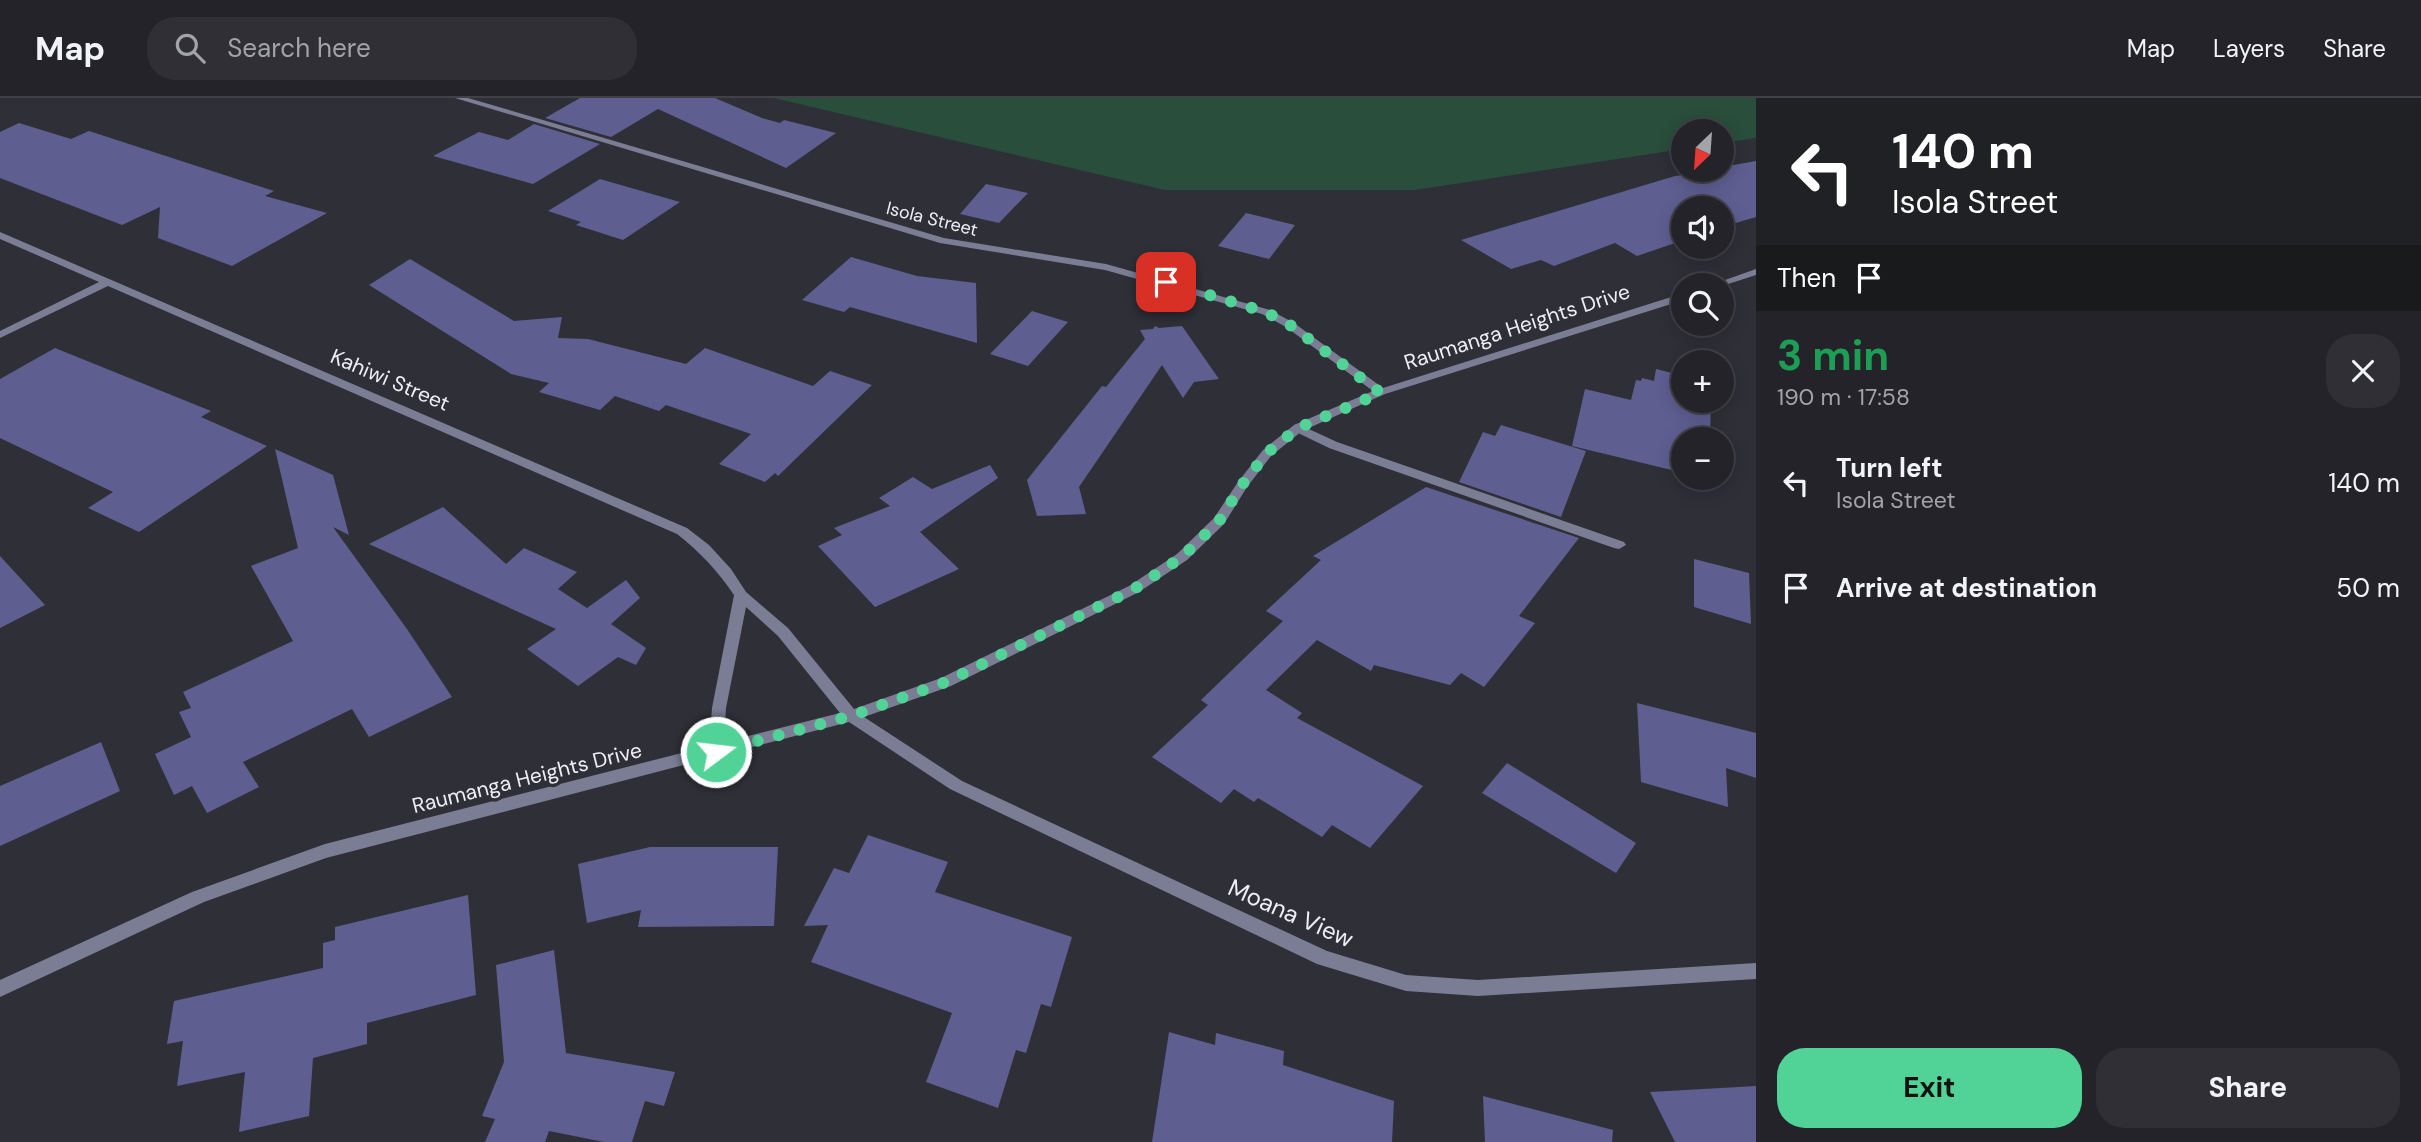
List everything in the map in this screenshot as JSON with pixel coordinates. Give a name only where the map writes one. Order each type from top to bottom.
[{"type":"street","name":"Isola Street","points":[[459,98],[943,241],[1118,270],[1266,312],[1290,325],[1381,393]]},
{"type":"street","name":"Kahiwi Street","points":[[0,235],[682,531],[704,548],[741,595],[783,632],[851,716]]},
{"type":"street","points":[[1734,279],[1756,272]]},
{"type":"street","points":[[0,335],[109,281]]},
{"type":"street","name":"Raumanga Heights Drive","points":[[0,989],[198,897],[325,850],[851,716],[946,682],[1134,589],[1182,557],[1219,521],[1267,453],[1298,428],[1381,393],[1671,300]]},
{"type":"street","points":[[1298,428],[1333,445],[1619,545]]},
{"type":"street","points":[[716,752],[719,708],[741,595]]},
{"type":"street","name":"Moana View","points":[[851,716],[956,785],[1323,958],[1406,983],[1478,988],[1756,971]]},
{"type":"green space","points":[[774,98],[1756,98],[1756,138],[1734,141],[1734,119],[1671,119],[1671,151],[1415,190],[1165,190]]},
{"type":"building","points":[[580,98],[715,98],[762,118],[780,123],[784,120],[836,133],[786,168],[658,109],[611,137],[545,118]]},
{"type":"building","points":[[19,123],[71,139],[89,131],[274,191],[265,196],[327,213],[232,266],[158,238],[160,207],[122,225],[0,178],[0,132]]},
{"type":"building","points":[[534,124],[600,144],[533,184],[433,156],[479,132],[508,140]]},
{"type":"building","points":[[1756,161],[1756,217],[1734,223],[1734,196],[1671,196],[1671,244],[1637,256],[1615,243],[1554,266],[1541,260],[1511,269],[1461,240],[1671,177],[1671,182],[1734,182],[1734,165]]},
{"type":"building","points":[[600,179],[680,202],[623,240],[576,225],[581,222],[548,211]]},
{"type":"building","points":[[986,184],[1028,193],[999,223],[960,214]]},
{"type":"building","points":[[1246,213],[1295,225],[1269,259],[1218,246]]},
{"type":"building","points":[[851,257],[917,276],[976,283],[977,343],[850,307],[844,312],[802,300]]},
{"type":"building","points":[[410,259],[514,321],[562,317],[558,338],[588,339],[686,364],[705,348],[813,386],[830,371],[872,385],[778,476],[775,473],[765,482],[719,464],[751,434],[666,405],[659,411],[615,396],[600,410],[539,392],[549,383],[511,374],[369,285]]},
{"type":"building","points":[[1032,311],[1068,322],[1028,366],[990,354]]},
{"type":"building","points":[[1155,326],[1182,326],[1219,379],[1194,382],[1183,398],[1162,365],[1079,487],[1086,514],[1037,516],[1027,480],[1102,386],[1106,387],[1145,339],[1140,330],[1153,329]]},
{"type":"building","points":[[55,348],[211,411],[201,417],[267,446],[139,532],[88,508],[113,492],[0,438],[0,379]]},
{"type":"building","points":[[1656,369],[1671,373],[1671,413],[1711,413],[1710,427],[1671,427],[1671,470],[1572,446],[1585,389],[1631,400],[1636,380],[1641,381],[1642,378],[1654,381]]},
{"type":"building","points":[[1501,425],[1586,451],[1561,517],[1459,482],[1483,432],[1495,436]]},
{"type":"building","points":[[275,449],[333,475],[349,535],[333,527],[407,629],[452,697],[369,737],[352,709],[243,762],[259,787],[207,813],[192,786],[174,795],[155,754],[191,737],[179,712],[191,708],[183,692],[293,641],[251,566],[298,548]]},
{"type":"building","points":[[990,465],[998,478],[920,532],[959,569],[875,607],[818,546],[842,535],[834,528],[890,506],[879,498],[913,477],[932,489]]},
{"type":"building","points":[[1426,487],[1579,538],[1519,616],[1535,623],[1484,687],[1461,673],[1450,685],[1374,665],[1371,671],[1317,640],[1266,690],[1302,713],[1297,718],[1423,786],[1370,848],[1332,825],[1322,837],[1258,798],[1254,802],[1234,789],[1221,803],[1152,757],[1208,705],[1201,700],[1283,621],[1266,611],[1321,560],[1313,556]]},
{"type":"building","points":[[443,507],[506,564],[524,548],[577,572],[558,589],[587,608],[626,580],[640,598],[611,624],[646,648],[636,665],[618,657],[578,686],[527,649],[556,629],[369,544]]},
{"type":"building","points":[[0,556],[45,605],[0,628]]},
{"type":"building","points":[[1694,559],[1749,573],[1751,624],[1694,607]]},
{"type":"building","points":[[1637,703],[1756,733],[1756,778],[1726,768],[1728,807],[1641,782]]},
{"type":"building","points":[[101,742],[120,791],[0,846],[0,786]]},
{"type":"building","points":[[1507,763],[1636,843],[1616,873],[1482,793]]},
{"type":"building","points":[[868,835],[948,862],[935,892],[1072,937],[1051,1007],[1041,1004],[1026,1053],[1016,1050],[998,1108],[926,1082],[952,1013],[811,962],[828,925],[804,926],[834,868],[849,873]]},
{"type":"building","points":[[650,847],[778,847],[774,926],[638,927],[641,910],[587,923],[578,864]]},
{"type":"building","points":[[468,895],[476,995],[367,1023],[367,1044],[313,1058],[309,1116],[239,1132],[245,1072],[177,1086],[183,1041],[167,1044],[174,1001],[323,968],[323,943],[335,940],[335,927]]},
{"type":"building","points":[[554,950],[566,1053],[675,1072],[664,1106],[645,1101],[632,1142],[604,1142],[549,1131],[545,1142],[485,1142],[495,1119],[482,1116],[504,1062],[496,965]]},
{"type":"building","points":[[1169,1032],[1215,1045],[1216,1033],[1284,1051],[1283,1065],[1394,1101],[1392,1142],[1152,1142]]},
{"type":"building","points":[[1756,1086],[1756,1142],[1675,1142],[1650,1092]]},
{"type":"building","points":[[1483,1096],[1613,1130],[1612,1142],[1485,1142]]},
{"type":"route","points":[[716,752],[851,716],[946,682],[1134,589],[1182,557],[1219,521],[1267,453],[1298,428],[1340,408],[1381,393],[1290,325],[1266,312],[1166,282]]}]
